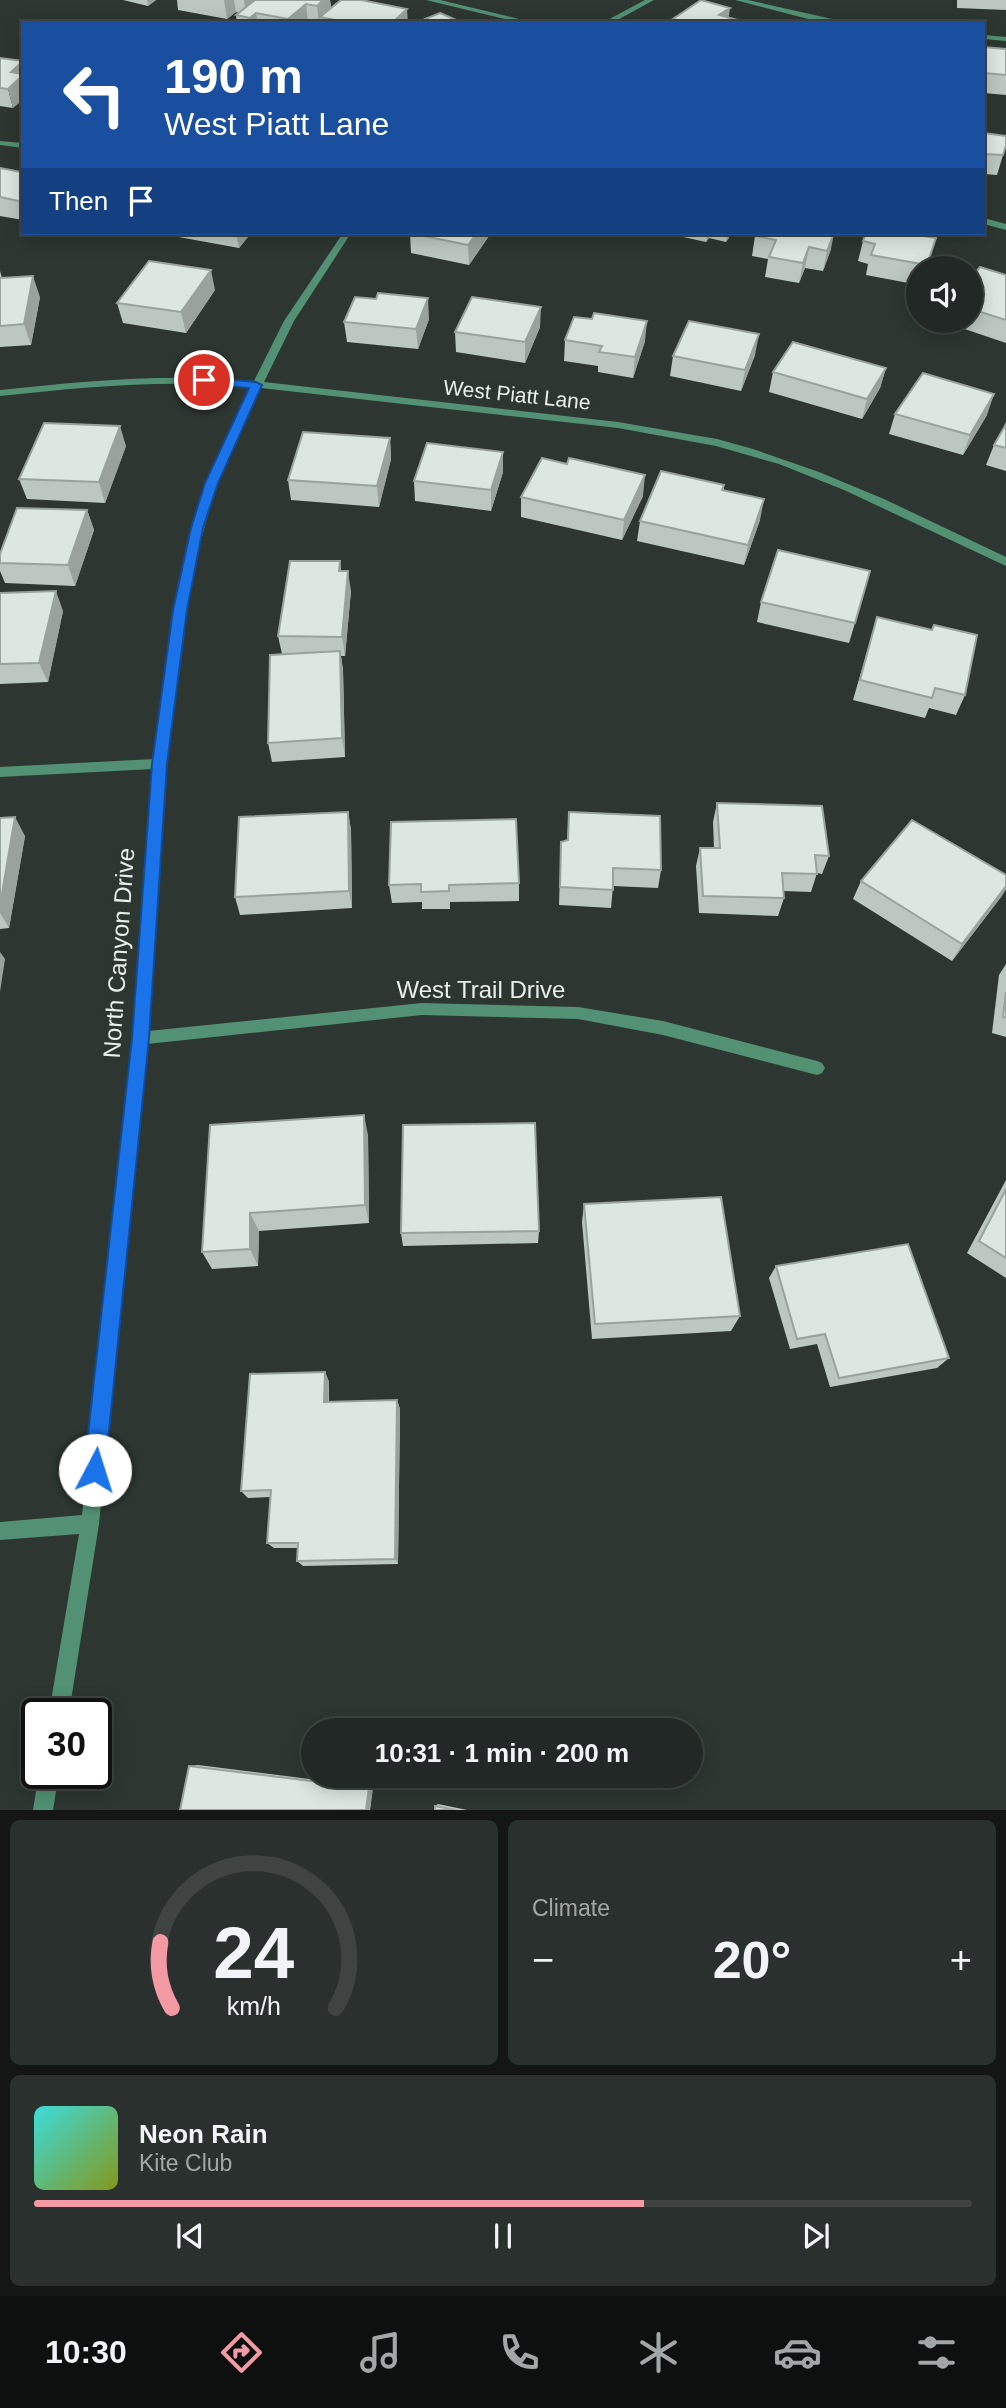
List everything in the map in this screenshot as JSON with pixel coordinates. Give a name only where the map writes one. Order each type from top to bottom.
[{"type":"street","points":[[430,0],[523,21]]},
{"type":"street","points":[[610,21],[650,0]]},
{"type":"street","points":[[739,0],[832,21]]},
{"type":"street","points":[[985,37],[1006,39]]},
{"type":"street","points":[[0,144],[21,146]]},
{"type":"street","points":[[985,221],[1006,227]]},
{"type":"street","name":"North Canyon Drive","points":[[61,1698],[90,1524],[140,1038],[160,764],[184,583],[197,528],[216,473],[256,385],[289,321],[346,235]]},
{"type":"street","name":"West Piatt Lane","points":[[0,393],[118,381],[204,380],[572,420],[709,442],[749,451],[823,478],[1006,562]]},
{"type":"street","points":[[0,772],[160,764]]},
{"type":"street","name":"West Trail Drive","points":[[140,1038],[422,1009],[578,1013],[663,1028],[817,1068]]},
{"type":"street","points":[[0,1531],[90,1524]]},
{"type":"street","points":[[43,1810],[46,1789]]},
{"type":"building","points":[[255,0],[323,0],[317,6],[306,4],[288,19],[256,13],[250,18],[236,15]]},
{"type":"building","points":[[341,0],[361,0],[407,9],[394,21],[340,21],[320,17]]},
{"type":"building","points":[[701,0],[730,8],[719,15],[741,21],[670,21]]},
{"type":"building","points":[[440,13],[458,21],[420,21]]},
{"type":"building","points":[[985,47],[1006,49],[1006,75],[985,73]]},
{"type":"building","points":[[0,58],[21,61],[11,72],[21,74],[21,77],[8,89],[0,88]]},
{"type":"building","points":[[985,133],[1006,136],[1003,155],[985,154]]},
{"type":"building","points":[[0,168],[21,172],[21,202],[0,197]]},
{"type":"building","points":[[419,235],[476,235],[468,245]]},
{"type":"building","points":[[833,235],[827,251],[809,247],[803,263],[769,257],[776,240],[755,236]]},
{"type":"building","points":[[865,235],[918,235],[936,238],[930,256],[906,256],[906,261],[871,255],[875,244],[863,241]]},
{"type":"building","points":[[149,261],[211,270],[181,312],[117,303]]},
{"type":"building","points":[[983,268],[1006,275],[1006,320],[983,313]]},
{"type":"building","points":[[33,276],[24,324],[0,326],[0,278]]},
{"type":"building","points":[[378,293],[428,298],[416,329],[344,322],[355,297],[376,299]]},
{"type":"building","points":[[472,297],[541,307],[525,342],[455,332]]},
{"type":"building","points":[[594,313],[647,321],[635,357],[599,352],[602,346],[565,340],[574,317],[592,319]]},
{"type":"building","points":[[689,321],[759,334],[745,370],[673,356]]},
{"type":"building","points":[[793,342],[886,368],[867,399],[773,372]]},
{"type":"building","points":[[923,373],[994,394],[970,435],[895,414]]},
{"type":"building","points":[[44,423],[120,426],[99,482],[19,479]]},
{"type":"building","points":[[1006,424],[1006,448],[994,445]]},
{"type":"building","points":[[303,432],[390,438],[377,486],[288,480]]},
{"type":"building","points":[[427,443],[503,452],[491,490],[414,481]]},
{"type":"building","points":[[542,458],[567,464],[569,458],[645,475],[624,520],[521,497]]},
{"type":"building","points":[[661,471],[724,485],[722,490],[764,499],[748,545],[640,521]]},
{"type":"building","points":[[17,508],[87,510],[68,565],[0,563],[0,554]]},
{"type":"building","points":[[778,550],[870,571],[855,623],[761,602]]},
{"type":"building","points":[[290,561],[340,561],[339,571],[348,571],[342,637],[278,636]]},
{"type":"building","points":[[56,591],[39,663],[0,664],[0,593]]},
{"type":"building","points":[[877,617],[932,630],[934,625],[977,635],[965,695],[935,688],[932,698],[860,680]]},
{"type":"building","points":[[340,651],[342,738],[268,743],[270,655]]},
{"type":"building","points":[[717,803],[822,806],[829,856],[815,855],[817,874],[782,873],[784,898],[703,896],[700,848],[720,848]]},
{"type":"building","points":[[348,812],[349,891],[235,897],[239,817]]},
{"type":"building","points":[[569,812],[660,816],[661,870],[613,868],[613,890],[560,887],[561,842],[568,840]]},
{"type":"building","points":[[15,817],[0,905],[0,818]]},
{"type":"building","points":[[516,819],[519,883],[449,885],[449,891],[421,892],[421,884],[389,885],[391,822]]},
{"type":"building","points":[[912,820],[1006,875],[1006,886],[962,944],[861,881]]},
{"type":"building","points":[[1006,992],[1006,1018],[1003,1017]]},
{"type":"building","points":[[364,1115],[365,1205],[250,1213],[250,1249],[202,1252],[210,1125]]},
{"type":"building","points":[[535,1123],[539,1231],[401,1233],[403,1125]]},
{"type":"building","points":[[1006,1189],[1006,1258],[979,1241]]},
{"type":"building","points":[[721,1197],[740,1316],[595,1324],[584,1204]]},
{"type":"building","points":[[908,1244],[949,1358],[839,1378],[825,1334],[797,1339],[776,1266]]},
{"type":"building","points":[[325,1372],[324,1402],[397,1400],[395,1559],[297,1561],[298,1543],[267,1543],[271,1490],[241,1491],[250,1374]]},
{"type":"building","points":[[189,1766],[301,1780],[301,1788],[369,1788],[366,1810],[180,1810]]},
{"type":"building","points":[[435,1806],[455,1810],[435,1810]]},
{"type":"route","points":[[95,1470],[107,1334],[140,1038],[160,764],[184,583],[211,483],[256,385],[204,380]]}]
